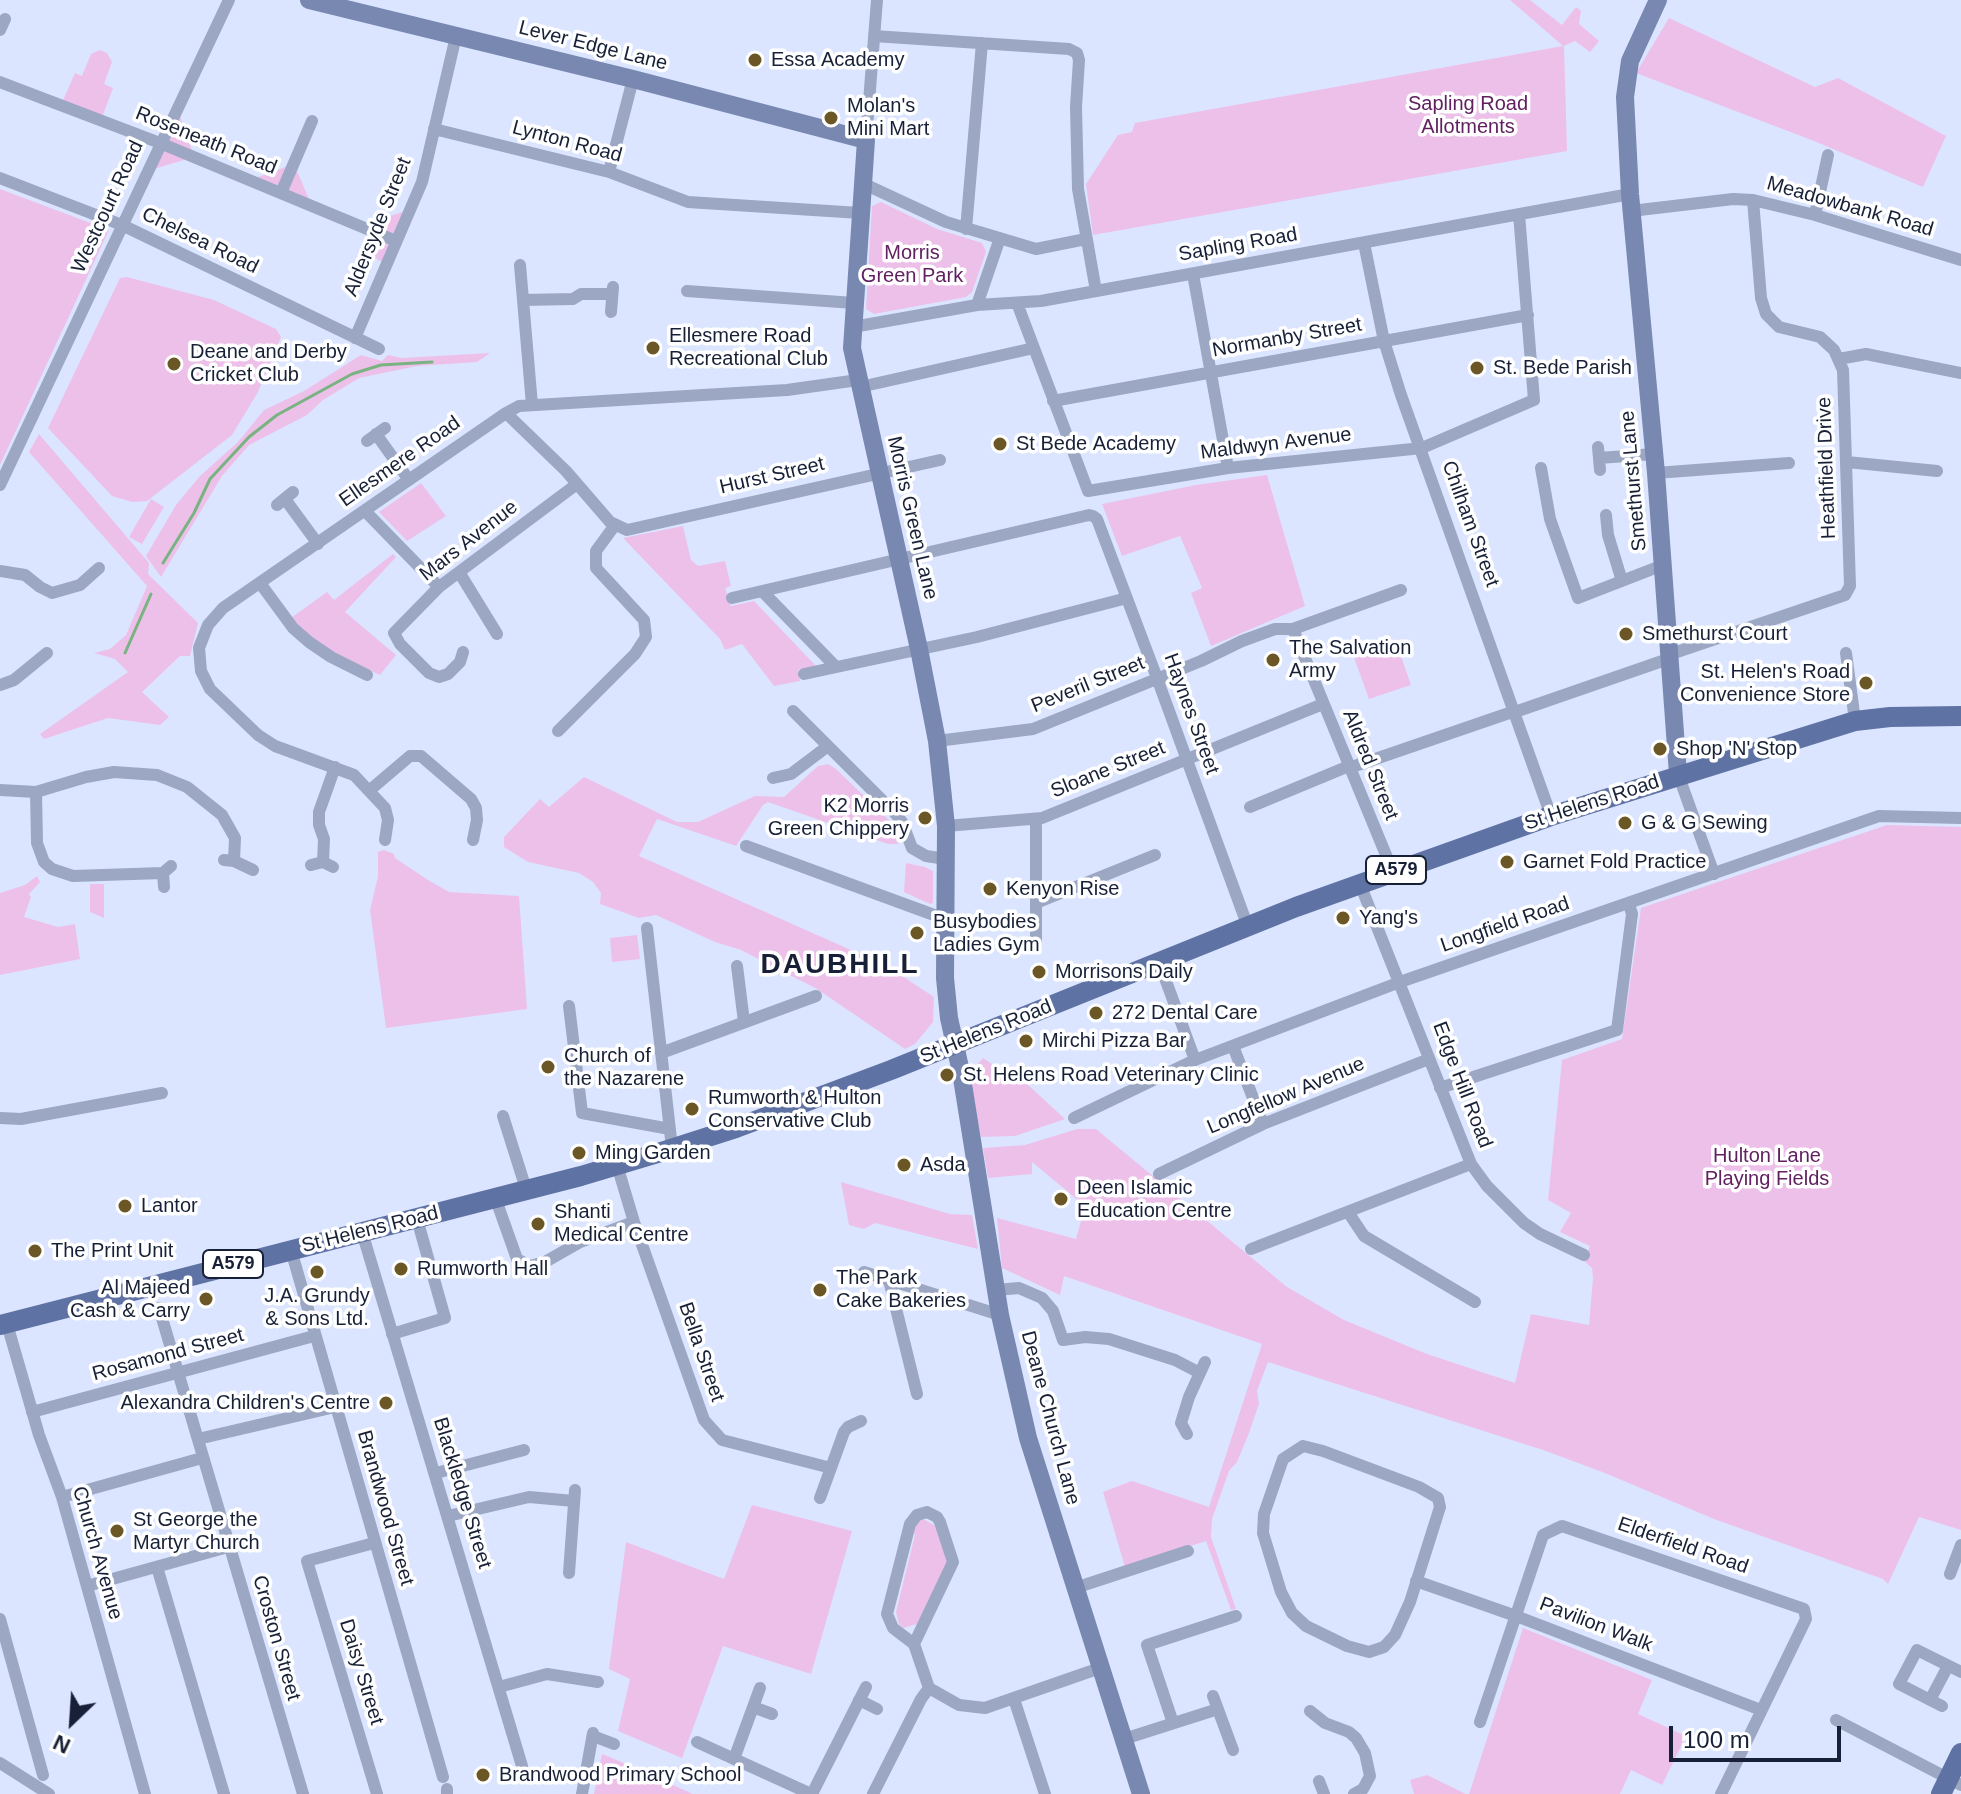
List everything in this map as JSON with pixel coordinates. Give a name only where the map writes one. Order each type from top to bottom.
[{"type":"main road","name":"St Helens Road","points":[[3,1325],[617,1165],[671,1138],[783,1111],[1248,927],[1551,816],[1855,721],[1961,716]]},
{"type":"main road","points":[[1950,1787],[1961,1753]]},
{"type":"street","name":"Westcourt Road","points":[[0,485],[229,0]]},
{"type":"street","name":"Lever Edge Lane","points":[[309,0],[866,140]]},
{"type":"street","name":"Morris Green Lane","points":[[877,0],[852,348],[937,741],[946,826],[946,995],[956,1044]]},
{"type":"street","name":"Smethurst Lane","points":[[1658,0],[1635,46],[1626,84],[1630,202],[1656,473],[1678,774]]},
{"type":"street","name":"Aldersyde Street","points":[[355,338],[422,182],[456,36]]},
{"type":"street","points":[[874,36],[1069,49],[1077,53],[1076,152],[1086,239],[1096,291]]},
{"type":"street","points":[[966,229],[982,43]]},
{"type":"street","points":[[609,172],[633,79]]},
{"type":"street","name":"Roseneath Road","points":[[0,82],[160,143],[396,241]]},
{"type":"street","points":[[281,193],[312,121]]},
{"type":"street","name":"Lynton Road","points":[[434,129],[609,172],[688,202],[860,213]]},
{"type":"street","points":[[1815,215],[1828,155]]},
{"type":"street","name":"Chelsea Road","points":[[0,178],[122,225],[379,349]]},
{"type":"street","points":[[862,183],[966,229],[1041,249],[1086,239]]},
{"type":"street","points":[[1753,200],[1761,298],[1766,314],[1779,327],[1820,337],[1839,359],[1866,354],[1961,373]]},
{"type":"street","name":"Meadowbank Road","points":[[1630,202],[1753,200],[1815,215],[1961,260]]},
{"type":"street","name":"Sapling Road","points":[[853,327],[977,305],[1017,303],[1096,291],[1519,214],[1630,202]]},
{"type":"street","points":[[1519,214],[1528,315]]},
{"type":"street","points":[[977,305],[1000,238]]},
{"type":"street","name":"Chilham Street","points":[[1364,243],[1384,341],[1551,816]]},
{"type":"street","points":[[520,265],[532,405]]},
{"type":"street","points":[[1193,274],[1228,468]]},
{"type":"street","points":[[523,300],[573,299],[581,294],[613,290],[611,312]]},
{"type":"street","points":[[687,291],[854,303]]},
{"type":"street","points":[[1017,303],[1053,401]]},
{"type":"street","name":"Normanby Street","points":[[1053,401],[1528,315]]},
{"type":"street","name":"Maldwyn Avenue","points":[[1053,401],[1088,491],[1228,468],[1422,448],[1534,400],[1528,315]]},
{"type":"street","name":"Ellesmere Road","points":[[385,842],[388,813],[354,775],[287,752],[266,741],[205,682],[198,660],[199,648],[208,625],[223,608],[519,406],[859,383],[1034,348]]},
{"type":"street","name":"Heathfield Drive","points":[[1671,656],[1847,594],[1850,557],[1847,462],[1843,370],[1839,359]]},
{"type":"street","points":[[506,413],[615,525],[596,551],[596,568],[639,613],[646,632],[635,654],[569,712],[558,731]]},
{"type":"street","points":[[376,434],[409,480]]},
{"type":"street","points":[[1599,459],[1654,454]]},
{"type":"street","name":"Hurst Street","points":[[615,525],[627,530],[940,460]]},
{"type":"street","points":[[1847,462],[1937,471]]},
{"type":"street","points":[[1656,473],[1789,463]]},
{"type":"street","points":[[1541,468],[1550,519],[1578,598],[1663,565]]},
{"type":"street","name":"Mars Avenue","points":[[463,652],[460,662],[448,674],[439,677],[429,673],[394,637],[395,630],[439,587],[577,484]]},
{"type":"street","points":[[285,499],[318,544]]},
{"type":"street","points":[[365,511],[439,587]]},
{"type":"street","points":[[1606,515],[1622,581]]},
{"type":"street","name":"Haynes Street","points":[[899,561],[1093,516],[1127,598],[1248,927]]},
{"type":"street","points":[[732,598],[899,561]]},
{"type":"street","points":[[0,571],[18,573],[52,593],[87,585],[99,568]]},
{"type":"street","points":[[459,572],[494,628],[503,616]]},
{"type":"street","points":[[260,583],[293,628],[309,642],[367,675]]},
{"type":"street","name":"Peveril Street","points":[[937,741],[1033,729],[1275,629],[1293,629],[1401,590]]},
{"type":"street","points":[[762,591],[836,667]]},
{"type":"street","points":[[804,674],[977,637],[1127,598]]},
{"type":"street","name":"Aldred Street","points":[[1293,629],[1393,872]]},
{"type":"street","points":[[646,632],[661,632]]},
{"type":"street","points":[[0,685],[14,680],[40,653]]},
{"type":"street","points":[[1846,653],[1855,721]]},
{"type":"street","points":[[1250,807],[1349,767],[1671,656]]},
{"type":"street","name":"Sloane Street","points":[[946,826],[1036,820],[1323,704]]},
{"type":"street","points":[[793,711],[898,817],[912,848],[926,856],[946,859]]},
{"type":"street","points":[[773,778],[791,774],[828,746]]},
{"type":"street","points":[[370,790],[410,756],[421,756],[471,799],[477,820],[472,842]]},
{"type":"street","points":[[322,865],[324,839],[319,812],[335,767]]},
{"type":"street","points":[[0,790],[36,792],[114,772],[142,773],[172,781],[200,796],[222,815],[235,838],[229,861],[253,870]]},
{"type":"street","points":[[1678,774],[1714,874]]},
{"type":"street","points":[[36,792],[37,843],[44,862],[52,869],[73,876],[166,875]]},
{"type":"street","name":"Longfield Road","points":[[1074,1118],[1195,1060],[1400,982],[1879,816],[1961,818]]},
{"type":"street","points":[[1036,820],[1036,948]]},
{"type":"street","points":[[746,846],[945,919]]},
{"type":"street","points":[[1036,903],[1155,855]]},
{"type":"street","name":"Edge Hill Road","points":[[1360,884],[1471,1164],[1487,1186],[1524,1223],[1584,1255]]},
{"type":"street","points":[[1440,1088],[1617,1030],[1632,914],[1629,904]]},
{"type":"street","points":[[647,928],[671,1138]]},
{"type":"street","points":[[1159,962],[1195,1060]]},
{"type":"street","points":[[737,966],[744,1022]]},
{"type":"street","points":[[661,1053],[816,996]]},
{"type":"street","points":[[569,1006],[582,1113],[658,1129],[671,1138]]},
{"type":"street","name":"Deane Church Lane","points":[[956,1044],[1000,1315],[1028,1438],[1141,1794]]},
{"type":"street","points":[[1233,1046],[1263,1124]]},
{"type":"street","name":"Longfellow Avenue","points":[[1159,1174],[1263,1124],[1429,1059]]},
{"type":"street","points":[[0,1118],[21,1119],[162,1093]]},
{"type":"street","points":[[503,1116],[526,1189]]},
{"type":"street","points":[[1251,1249],[1471,1164]]},
{"type":"street","name":"Bella Street","points":[[617,1165],[698,1408],[716,1436],[831,1468]]},
{"type":"street","points":[[495,1197],[515,1255],[521,1263],[530,1266],[538,1265],[580,1242],[634,1222]]},
{"type":"street","points":[[1348,1212],[1364,1236],[1475,1302]]},
{"type":"street","points":[[392,1334],[445,1318],[417,1219]]},
{"type":"street","name":"Blackledge Street","points":[[362,1232],[522,1766]]},
{"type":"street","name":"Brandwood Street","points":[[291,1250],[446,1786]]},
{"type":"street","points":[[864,1272],[1000,1315]]},
{"type":"street","points":[[889,1280],[917,1394]]},
{"type":"street","points":[[996,1290],[1019,1288],[1042,1298],[1053,1311],[1063,1340],[1085,1337],[1109,1339],[1122,1350],[1202,1367],[1180,1427]]},
{"type":"street","name":"Croston Street","points":[[159,1308],[303,1794]]},
{"type":"street","name":"Church Avenue","points":[[3,1325],[62,1497],[145,1794]]},
{"type":"street","name":"Rosamond Street","points":[[32,1412],[314,1336]]},
{"type":"street","points":[[198,1439],[335,1407]]},
{"type":"street","points":[[820,1498],[846,1429],[861,1421]]},
{"type":"street","points":[[1303,1446],[1323,1451],[1419,1487],[1438,1498],[1440,1507],[1416,1581],[1395,1635],[1384,1647],[1369,1652],[1347,1646],[1306,1626],[1292,1613],[1281,1592],[1263,1533],[1264,1514],[1283,1459],[1303,1446]]},
{"type":"street","points":[[436,1473],[524,1450]]},
{"type":"street","points":[[62,1497],[202,1458]]},
{"type":"street","points":[[448,1516],[529,1497],[574,1496],[569,1573]]},
{"type":"street","points":[[914,1644],[953,1562],[940,1522],[927,1512],[917,1515],[910,1524],[887,1614],[893,1628],[914,1644],[929,1688],[947,1700],[972,1708],[993,1707],[1100,1668]]},
{"type":"street","name":"Elderfield Road","points":[[1480,1722],[1543,1535],[1562,1526],[1804,1609],[1806,1619],[1721,1794]]},
{"type":"street","name":"Daisy Street","points":[[374,1543],[307,1561],[377,1794]]},
{"type":"street","points":[[1950,1574],[1958,1543]]},
{"type":"street","points":[[87,1586],[228,1547]]},
{"type":"street","points":[[1075,1588],[1188,1551]]},
{"type":"street","points":[[157,1567],[224,1794]]},
{"type":"street","name":"Pavilion Walk","points":[[1416,1581],[1761,1710]]},
{"type":"street","points":[[1173,1723],[1147,1645],[1223,1626],[1236,1616]]},
{"type":"street","points":[[0,1619],[43,1775]]},
{"type":"street","points":[[1948,1666],[1936,1703],[1899,1684],[1917,1650],[1961,1672]]},
{"type":"street","points":[[499,1687],[547,1674],[598,1682]]},
{"type":"street","points":[[697,1742],[812,1794],[866,1687]]},
{"type":"street","points":[[734,1759],[760,1688]]},
{"type":"street","points":[[873,1794],[929,1688]]},
{"type":"street","points":[[1014,1699],[1045,1794]]},
{"type":"street","points":[[859,1700],[877,1709]]},
{"type":"street","points":[[1124,1739],[1173,1723],[1216,1703],[1233,1750]]},
{"type":"street","points":[[753,1707],[772,1714]]},
{"type":"street","points":[[1310,1711],[1325,1723],[1350,1727],[1365,1753],[1370,1776],[1363,1789],[1354,1794]]},
{"type":"street","points":[[1836,1720],[1950,1787]]},
{"type":"street","points":[[582,1794],[593,1734],[614,1744]]},
{"type":"street","points":[[0,1763],[49,1794]]},
{"type":"green space","name":"Sapling Road Allotments","points":[[1510,0],[1530,0],[1562,25],[1576,7],[1581,11],[1579,24],[1599,41],[1590,52],[1575,41],[1564,46],[1567,151],[1093,235],[1086,184],[1118,135],[1132,132],[1135,123],[1563,46]]},
{"type":"green space","points":[[1669,18],[1815,87],[1838,78],[1946,136],[1923,187],[1814,141],[1636,73]]},
{"type":"green space","points":[[100,50],[107,53],[112,62],[104,84],[113,88],[101,120],[61,105],[75,73],[82,76],[91,54]]},
{"type":"green space","points":[[178,110],[194,157],[147,171]]},
{"type":"green space","points":[[294,164],[312,206],[250,180]]},
{"type":"green space","points":[[0,189],[109,230],[0,465]]},
{"type":"green space","name":"Morris Green Park","points":[[881,202],[937,229],[982,243],[986,252],[972,292],[966,297],[874,314],[866,309],[872,206]]},
{"type":"green space","points":[[409,210],[386,264],[362,251],[371,222]]},
{"type":"green space","name":"Deane and Derby Cricket Club","points":[[127,277],[214,300],[276,329],[281,337],[258,392],[232,435],[147,501],[132,502],[112,496],[48,428],[120,278]]},
{"type":"green space","points":[[490,353],[477,362],[417,366],[359,378],[323,400],[307,415],[249,445],[222,476],[161,577],[146,556],[176,505],[200,476],[238,442],[264,410],[304,391],[361,355],[382,361],[388,355],[402,358]]},
{"type":"green space","points":[[39,434],[149,563],[148,574],[198,623],[190,656],[180,656],[142,692],[169,717],[160,725],[108,718],[44,739],[40,734],[128,672],[115,659],[94,653],[110,649],[126,635],[147,586],[29,452]]},
{"type":"green space","points":[[1267,475],[1305,606],[1211,646],[1191,593],[1202,588],[1180,536],[1122,556],[1102,504],[1196,485]]},
{"type":"green space","points":[[421,483],[446,516],[407,541],[379,512]]},
{"type":"green space","points":[[151,499],[164,507],[142,544],[129,537]]},
{"type":"green space","points":[[683,526],[691,560],[698,566],[725,561],[731,586],[725,588],[731,606],[754,601],[816,666],[798,670],[800,681],[774,686],[742,644],[725,650],[720,639],[623,538]]},
{"type":"green space","points":[[393,554],[396,557],[345,612],[396,655],[380,675],[322,648],[291,618],[327,592],[334,600]]},
{"type":"green space","points":[[1395,639],[1411,685],[1369,699],[1352,652]]},
{"type":"green space","points":[[828,764],[893,824],[898,844],[888,844],[768,802],[736,846],[657,819],[639,856],[887,966],[934,997],[933,1022],[915,1044],[905,1049],[817,989],[741,950],[715,942],[656,915],[639,918],[600,904],[601,893],[593,882],[579,873],[528,862],[504,847],[504,837],[540,799],[549,807],[584,777],[677,822],[698,822],[755,796],[784,797],[818,766]]},
{"type":"green space","name":"Hulton Lane Playing Fields","points":[[1887,825],[1961,827],[1961,1530],[1919,1517],[1888,1584],[1883,1579],[1714,1519],[1543,1450],[1268,1362],[1257,1391],[1259,1404],[1249,1433],[1237,1462],[1229,1471],[1212,1519],[1211,1537],[1236,1609],[1231,1610],[1206,1541],[1125,1567],[1103,1492],[1132,1481],[1209,1507],[1262,1344],[1064,1276],[1060,1295],[1002,1268],[997,1218],[1076,1239],[1085,1206],[1032,1162],[1032,1174],[988,1178],[983,1148],[1025,1145],[1077,1129],[1096,1129],[1287,1287],[1344,1320],[1427,1354],[1515,1383],[1531,1314],[1589,1325],[1593,1278],[1592,1268],[1584,1261],[1590,1246],[1560,1232],[1571,1213],[1548,1200],[1562,1060],[1622,1039],[1641,908]]},
{"type":"green space","points":[[384,850],[449,892],[519,896],[527,1009],[386,1028],[370,910],[378,876],[378,852]]},
{"type":"green space","points":[[906,863],[933,871],[933,903],[904,892]]},
{"type":"green space","points":[[37,876],[40,882],[29,894],[31,897],[24,917],[58,927],[75,924],[80,959],[0,975],[0,893],[25,885]]},
{"type":"green space","points":[[90,884],[104,884],[104,918],[90,912]]},
{"type":"green space","points":[[637,935],[640,959],[612,962],[610,938]]},
{"type":"green space","points":[[983,1058],[1021,1084],[1025,1082],[1065,1119],[1015,1136],[981,1137],[969,1074]]},
{"type":"green space","points":[[841,1182],[950,1214],[972,1215],[978,1249],[875,1223],[864,1229],[849,1225]]},
{"type":"green space","points":[[752,1505],[852,1531],[811,1674],[723,1646],[682,1758],[618,1731],[630,1679],[609,1669],[626,1542],[724,1579]]},
{"type":"green space","points":[[923,1519],[936,1526],[947,1562],[917,1624],[903,1628],[896,1612],[915,1535],[913,1531],[918,1521]]},
{"type":"green space","points":[[1523,1628],[1652,1680],[1638,1714],[1686,1736],[1662,1785],[1631,1770],[1620,1794],[1469,1794]]},
{"type":"green space","points":[[602,1754],[619,1761],[693,1794],[594,1794]]},
{"type":"green space","points":[[1427,1775],[1466,1794],[1414,1794],[1410,1780]]},
{"type":"waterway","points":[[163,563],[194,513],[210,479],[249,437],[277,415],[352,374],[381,365],[432,362]]},
{"type":"waterway","points":[[125,653],[151,594]]},
{"type":"place","name":"Essa Academy","points":[[755,60]]},
{"type":"place","name":"Molan's Mini Mart","points":[[831,118]]},
{"type":"place","name":"Ellesmere Road Recreational Club","points":[[653,348]]},
{"type":"place","name":"Deane and Derby Cricket Club","points":[[174,364]]},
{"type":"place","name":"St. Bede Parish","points":[[1477,368]]},
{"type":"place","name":"St Bede Academy","points":[[1000,444]]},
{"type":"place","name":"Smethurst Court","points":[[1626,634]]},
{"type":"place","name":"The Salvation Army","points":[[1273,660]]},
{"type":"place","name":"St. Helen's Road Convenience Store","points":[[1866,683]]},
{"type":"place","name":"Shop 'N' Stop","points":[[1660,749]]},
{"type":"place","name":"K2 Morris Green Chippery","points":[[925,818]]},
{"type":"place","name":"G & G Sewing","points":[[1625,823]]},
{"type":"place","name":"Garnet Fold Practice","points":[[1507,862]]},
{"type":"place","name":"Kenyon Rise","points":[[990,889]]},
{"type":"place","name":"Yang's","points":[[1343,918]]},
{"type":"place","name":"Busybodies Ladies Gym","points":[[917,933]]},
{"type":"place","name":"Morrisons Daily","points":[[1039,972]]},
{"type":"place","name":"272 Dental Care","points":[[1096,1013]]},
{"type":"place","name":"Mirchi Pizza Bar","points":[[1026,1041]]},
{"type":"place","name":"Church of the Nazarene","points":[[548,1067]]},
{"type":"place","name":"St. Helens Road Veterinary Clinic","points":[[947,1075]]},
{"type":"place","name":"Rumworth & Hulton Conservative Club","points":[[692,1109]]},
{"type":"place","name":"Ming Garden","points":[[579,1153]]},
{"type":"place","name":"Asda","points":[[904,1165]]},
{"type":"place","name":"Deen Islamic Education Centre","points":[[1061,1199]]},
{"type":"place","name":"Lantor","points":[[125,1206]]},
{"type":"place","name":"Shanti Medical Centre","points":[[538,1224]]},
{"type":"place","name":"The Print Unit","points":[[35,1251]]},
{"type":"place","name":"Rumworth Hall","points":[[401,1269]]},
{"type":"place","name":"J.A. Grundy & Sons Ltd.","points":[[317,1272]]},
{"type":"place","name":"The Park Cake Bakeries","points":[[820,1290]]},
{"type":"place","name":"Al Majeed Cash & Carry","points":[[206,1299]]},
{"type":"place","name":"Alexandra Children's Centre","points":[[386,1403]]},
{"type":"place","name":"St George the Martyr Church","points":[[117,1531]]},
{"type":"place","name":"Brandwood Primary School","points":[[483,1775]]},
{"type":"district","name":"DAUBHILL","points":[[840,965]]}]
